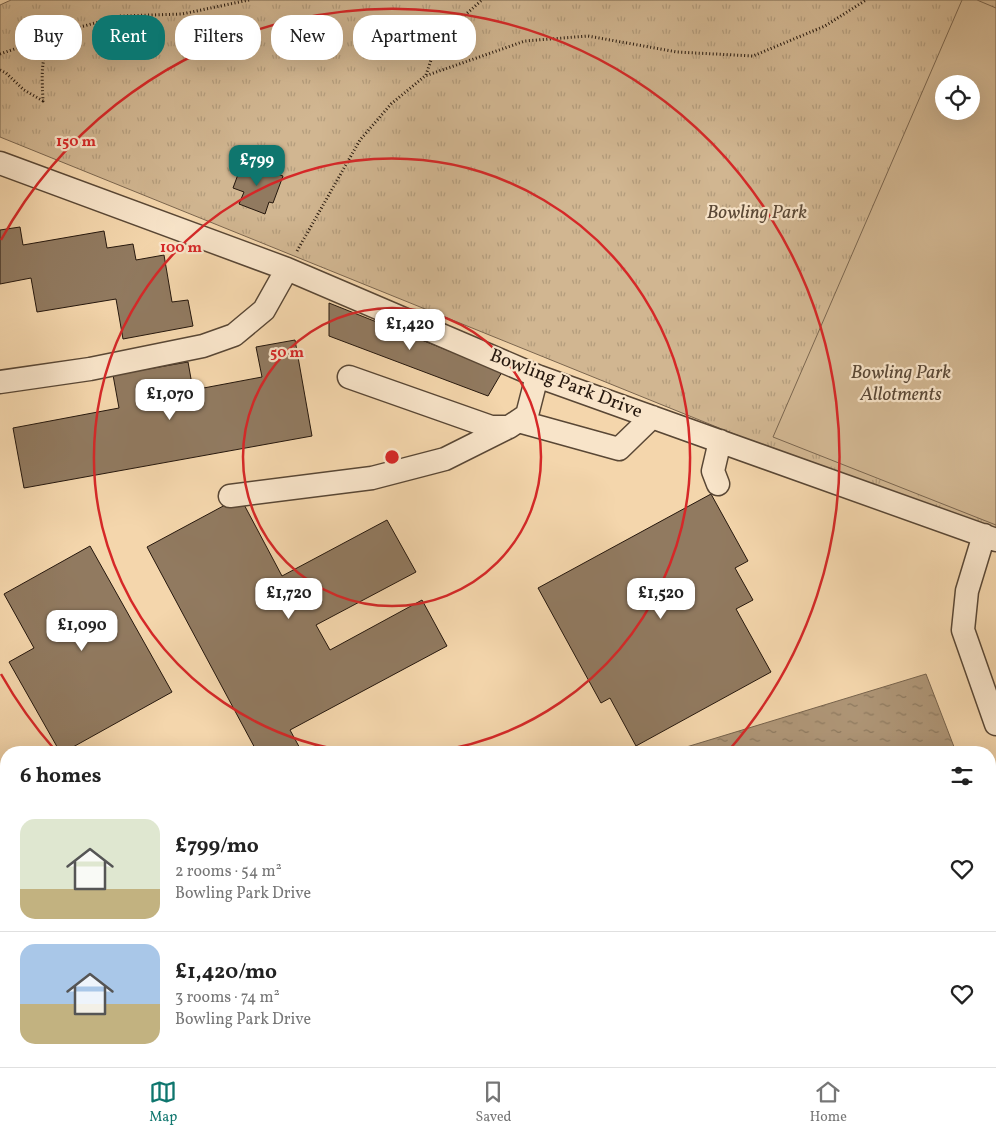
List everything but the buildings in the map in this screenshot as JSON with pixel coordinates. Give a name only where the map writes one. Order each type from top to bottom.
[{"type":"street","name":"Bowling Park Drive","points":[[0,163],[286,269],[537,376],[990,538]]},
{"type":"street","points":[[0,382],[90,369],[203,346],[234,335],[264,310],[286,269]]},
{"type":"street","points":[[230,496],[372,478],[445,459],[514,424],[527,415],[537,376]]},
{"type":"street","points":[[349,377],[491,427],[514,424],[619,449],[652,417]]},
{"type":"street","points":[[718,484],[713,472],[720,441]]},
{"type":"street","points":[[990,538],[967,591],[963,630],[996,724]]},
{"type":"path","points":[[82,26],[121,16],[182,14],[249,0]]},
{"type":"path","points":[[425,76],[438,39],[482,0]]},
{"type":"path","points":[[286,269],[360,140],[390,104],[425,76],[525,41],[588,36],[677,52],[753,56],[825,26],[866,0]]},
{"type":"path","points":[[0,54],[15,49]]},
{"type":"path","points":[[0,70],[6,73],[24,90],[43,101],[43,60]]},
{"type":"green space","name":"Bowling Park","points":[[11,0],[996,0],[996,540],[0,137],[0,5]]},
{"type":"green space","name":"Bowling Park Allotments","points":[[962,0],[977,0],[996,8],[996,525],[773,437]]},
{"type":"water","points":[[926,674],[954,746],[690,746]]}]
